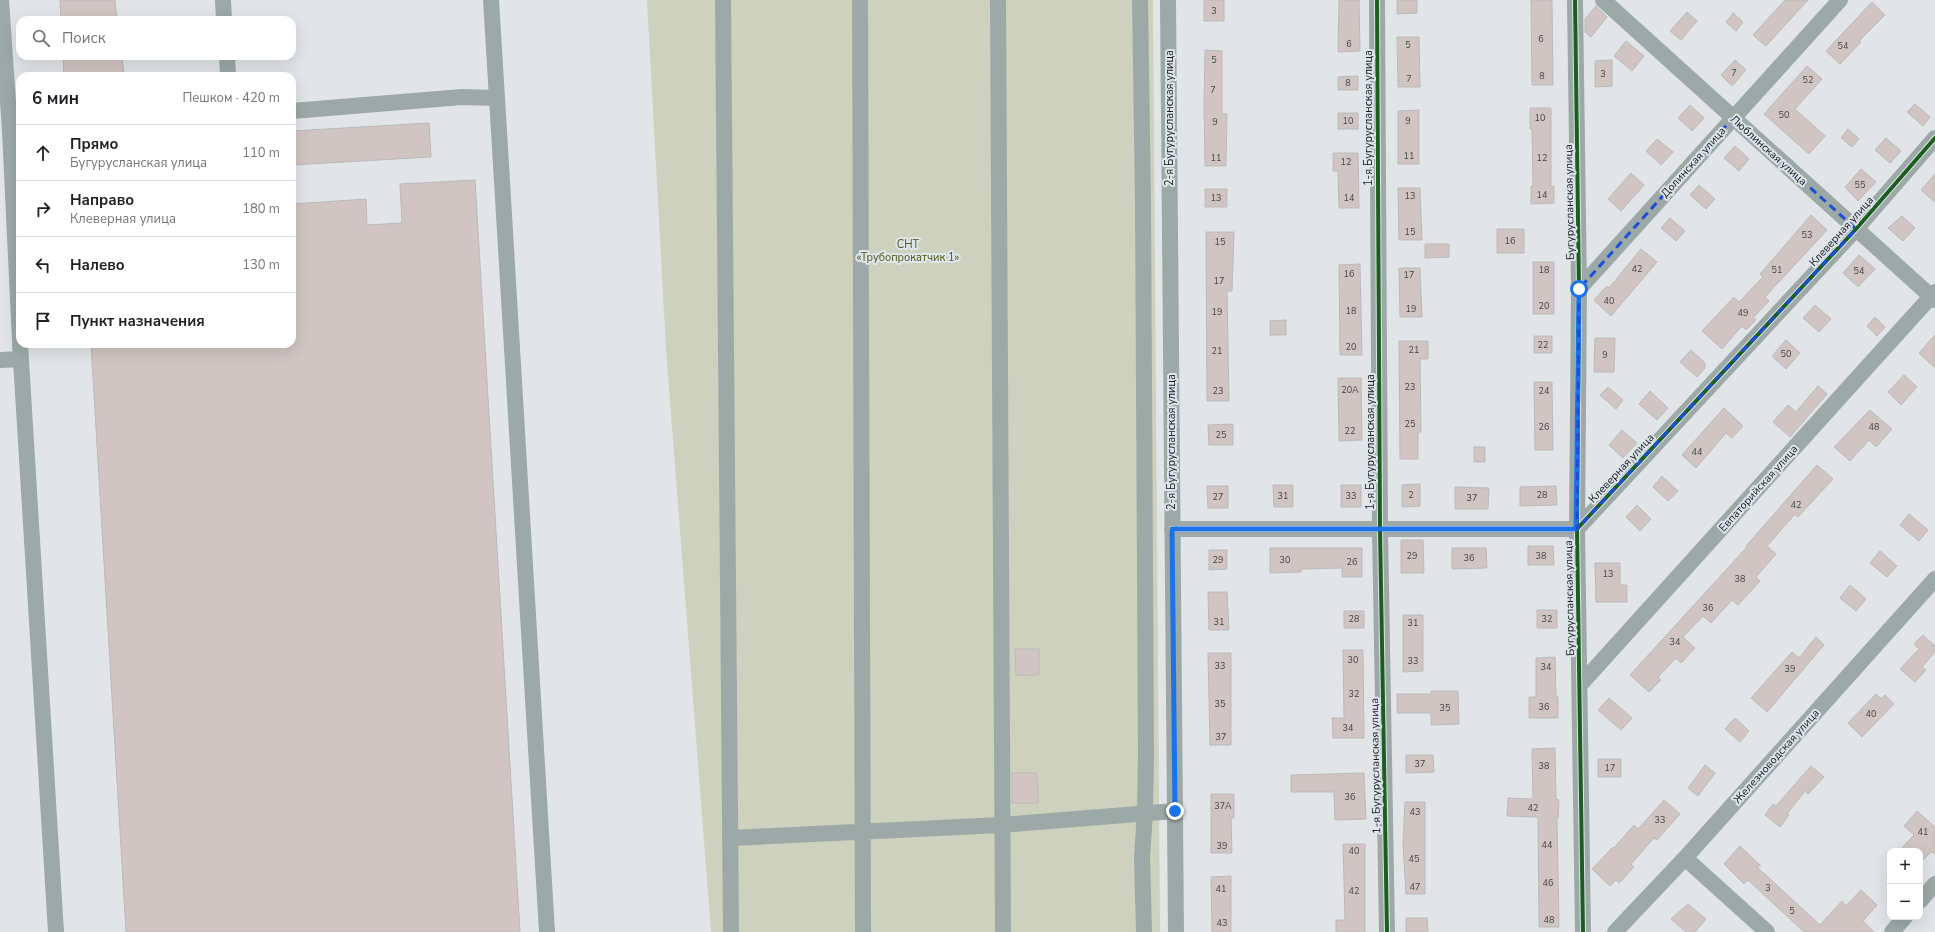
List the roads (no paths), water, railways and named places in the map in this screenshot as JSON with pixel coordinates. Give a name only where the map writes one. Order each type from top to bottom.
[{"type":"street","points":[[1,0],[15,131],[16,174]]},
{"type":"street","points":[[223,0],[224,16]]},
{"type":"street","points":[[491,0],[547,932]]},
{"type":"street","points":[[723,0],[731,932]]},
{"type":"street","points":[[860,0],[863,932]]},
{"type":"street","points":[[998,0],[1001,825],[1003,932]]},
{"type":"street","points":[[1140,0],[1143,218],[1145,813],[1142,857],[1144,932]]},
{"type":"street","name":"2-я Бугурусланская улица","points":[[1168,0],[1176,932]]},
{"type":"street","name":"1-я Бугурусланская улица","points":[[1376,0],[1380,529],[1387,932]]},
{"type":"street","name":"Бугурусланская улица","points":[[1575,0],[1579,289],[1576,529],[1580,685],[1582,932]]},
{"type":"street","name":"Люблинская улица","points":[[1603,0],[1856,229],[1934,296]]},
{"type":"street","name":"Долинская улица","points":[[1579,289],[1840,0]]},
{"type":"street","points":[[227,60],[228,72]]},
{"type":"street","points":[[296,111],[462,97],[498,98]]},
{"type":"street","name":"Клеверная улица","points":[[1576,529],[1856,229],[1935,138]]},
{"type":"street","name":"Евпаторийская улица","points":[[1580,685],[1934,296]]},
{"type":"street","points":[[0,360],[20,348],[56,932]]},
{"type":"street","points":[[1172,529],[1576,529]]},
{"type":"street","name":"Железноводская улица","points":[[1616,932],[1686,858],[1935,579]]},
{"type":"street","points":[[730,838],[862,833],[1001,825],[1175,811]]},
{"type":"street","points":[[1686,858],[1767,932]]},
{"type":"street","points":[[1923,898],[1935,884]]},
{"type":"street","points":[[1892,932],[1902,920]]},
{"type":"park label","name":"СНТ «Трубопрокатчик 1»","points":[[908,250]]}]
